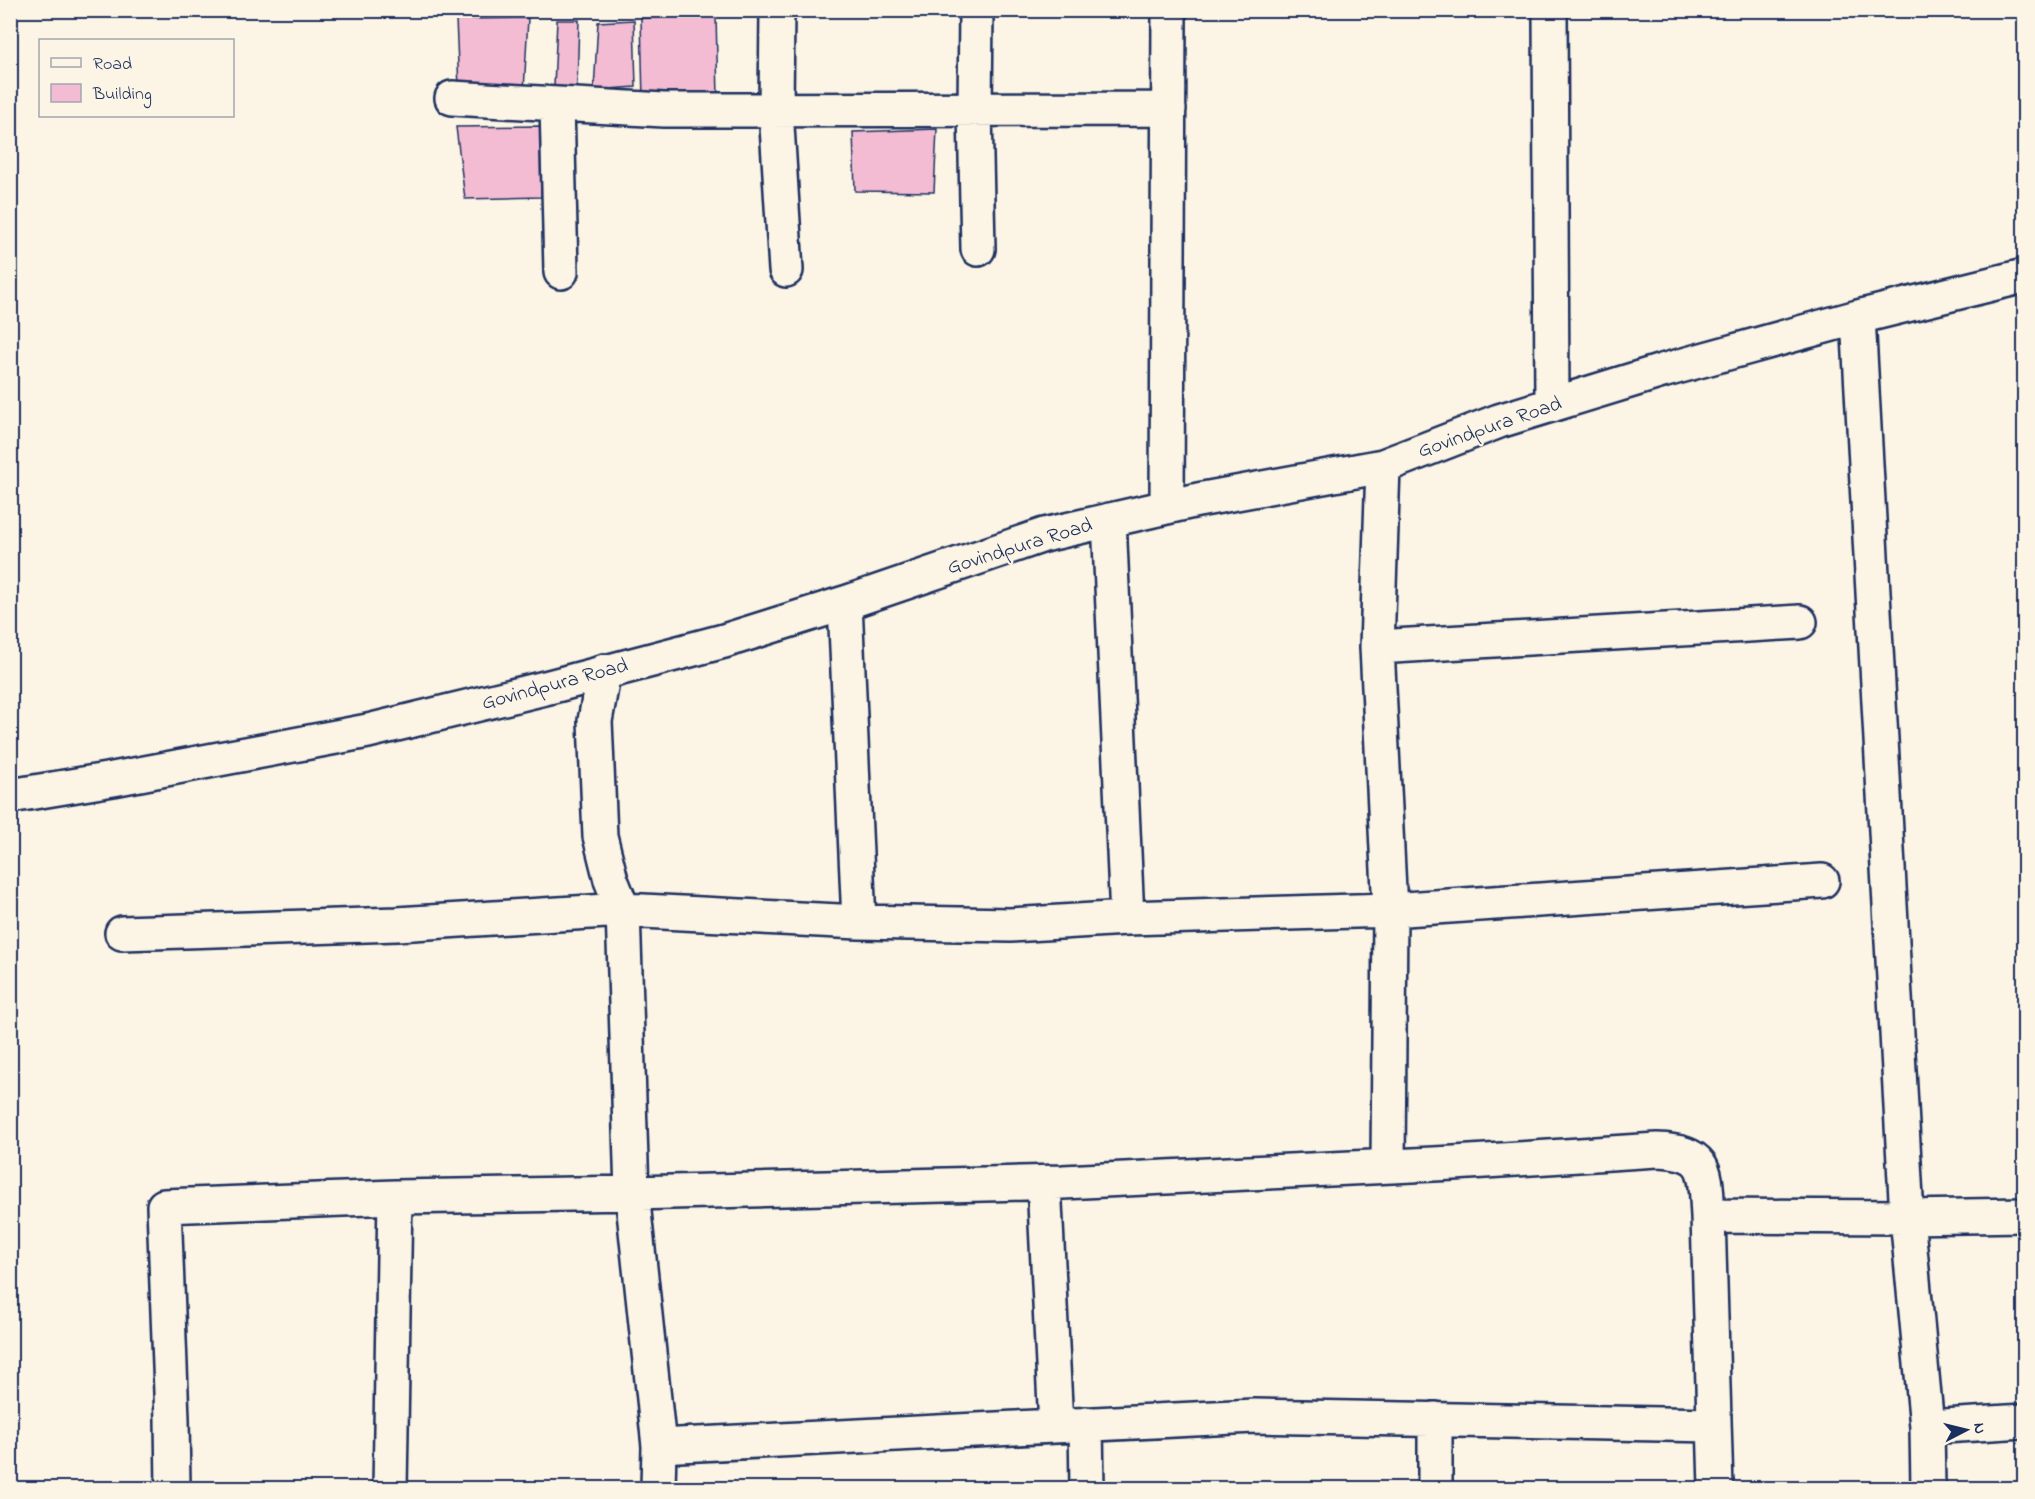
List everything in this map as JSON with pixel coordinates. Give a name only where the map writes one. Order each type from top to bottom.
[{"type":"street","points":[[777,10],[776,110],[786,270]]},
{"type":"street","points":[[976,10],[975,110],[978,249]]},
{"type":"street","points":[[1167,507],[1169,10]]},
{"type":"street","points":[[1550,10],[1552,405]]},
{"type":"street","points":[[452,98],[664,110],[1168,109]]},
{"type":"street","points":[[558,105],[561,272]]},
{"type":"street","name":"Govindpura Road","points":[[10,796],[368,731],[549,687],[724,640],[845,603],[1044,535],[1167,507],[1383,466],[1499,421],[1662,371],[1858,317],[2025,276]]},
{"type":"street","points":[[1858,317],[1907,1217],[1927,1427],[1928,1488]]},
{"type":"street","points":[[1383,466],[1377,647],[1390,910],[1388,1166]]},
{"type":"street","points":[[1109,520],[1127,918]]},
{"type":"street","points":[[845,603],[860,922]]},
{"type":"street","points":[[1377,647],[1800,622]]},
{"type":"street","points":[[604,671],[596,721],[600,836],[611,880],[623,910],[632,1193],[659,1446],[658,1488]]},
{"type":"street","points":[[122,933],[397,924],[623,910],[860,922],[1010,925],[1127,918],[1390,910],[1822,881]]},
{"type":"street","points":[[173,1488],[164,1206],[395,1197],[1044,1183],[1657,1150],[1679,1150],[1696,1158],[1703,1170],[1708,1216],[1716,1488]]},
{"type":"street","points":[[1044,1183],[1071,1425],[1087,1488]]},
{"type":"street","points":[[390,1488],[395,1197]]},
{"type":"street","points":[[1708,1216],[2025,1215]]},
{"type":"street","points":[[659,1446],[1254,1416],[1714,1425]]},
{"type":"street","points":[[1435,1419],[1435,1488]]},
{"type":"street","points":[[1927,1427],[2025,1421]]},
{"type":"building","points":[[716,16],[718,98],[643,100],[641,18]]},
{"type":"building","points":[[528,18],[524,91],[459,88],[456,19]]},
{"type":"building","points":[[557,20],[579,20],[577,87],[554,87]]},
{"type":"building","points":[[634,20],[636,87],[594,90],[598,22]]},
{"type":"building","points":[[540,126],[541,197],[465,199],[456,127]]},
{"type":"building","points":[[937,129],[934,192],[855,191],[853,132]]}]
